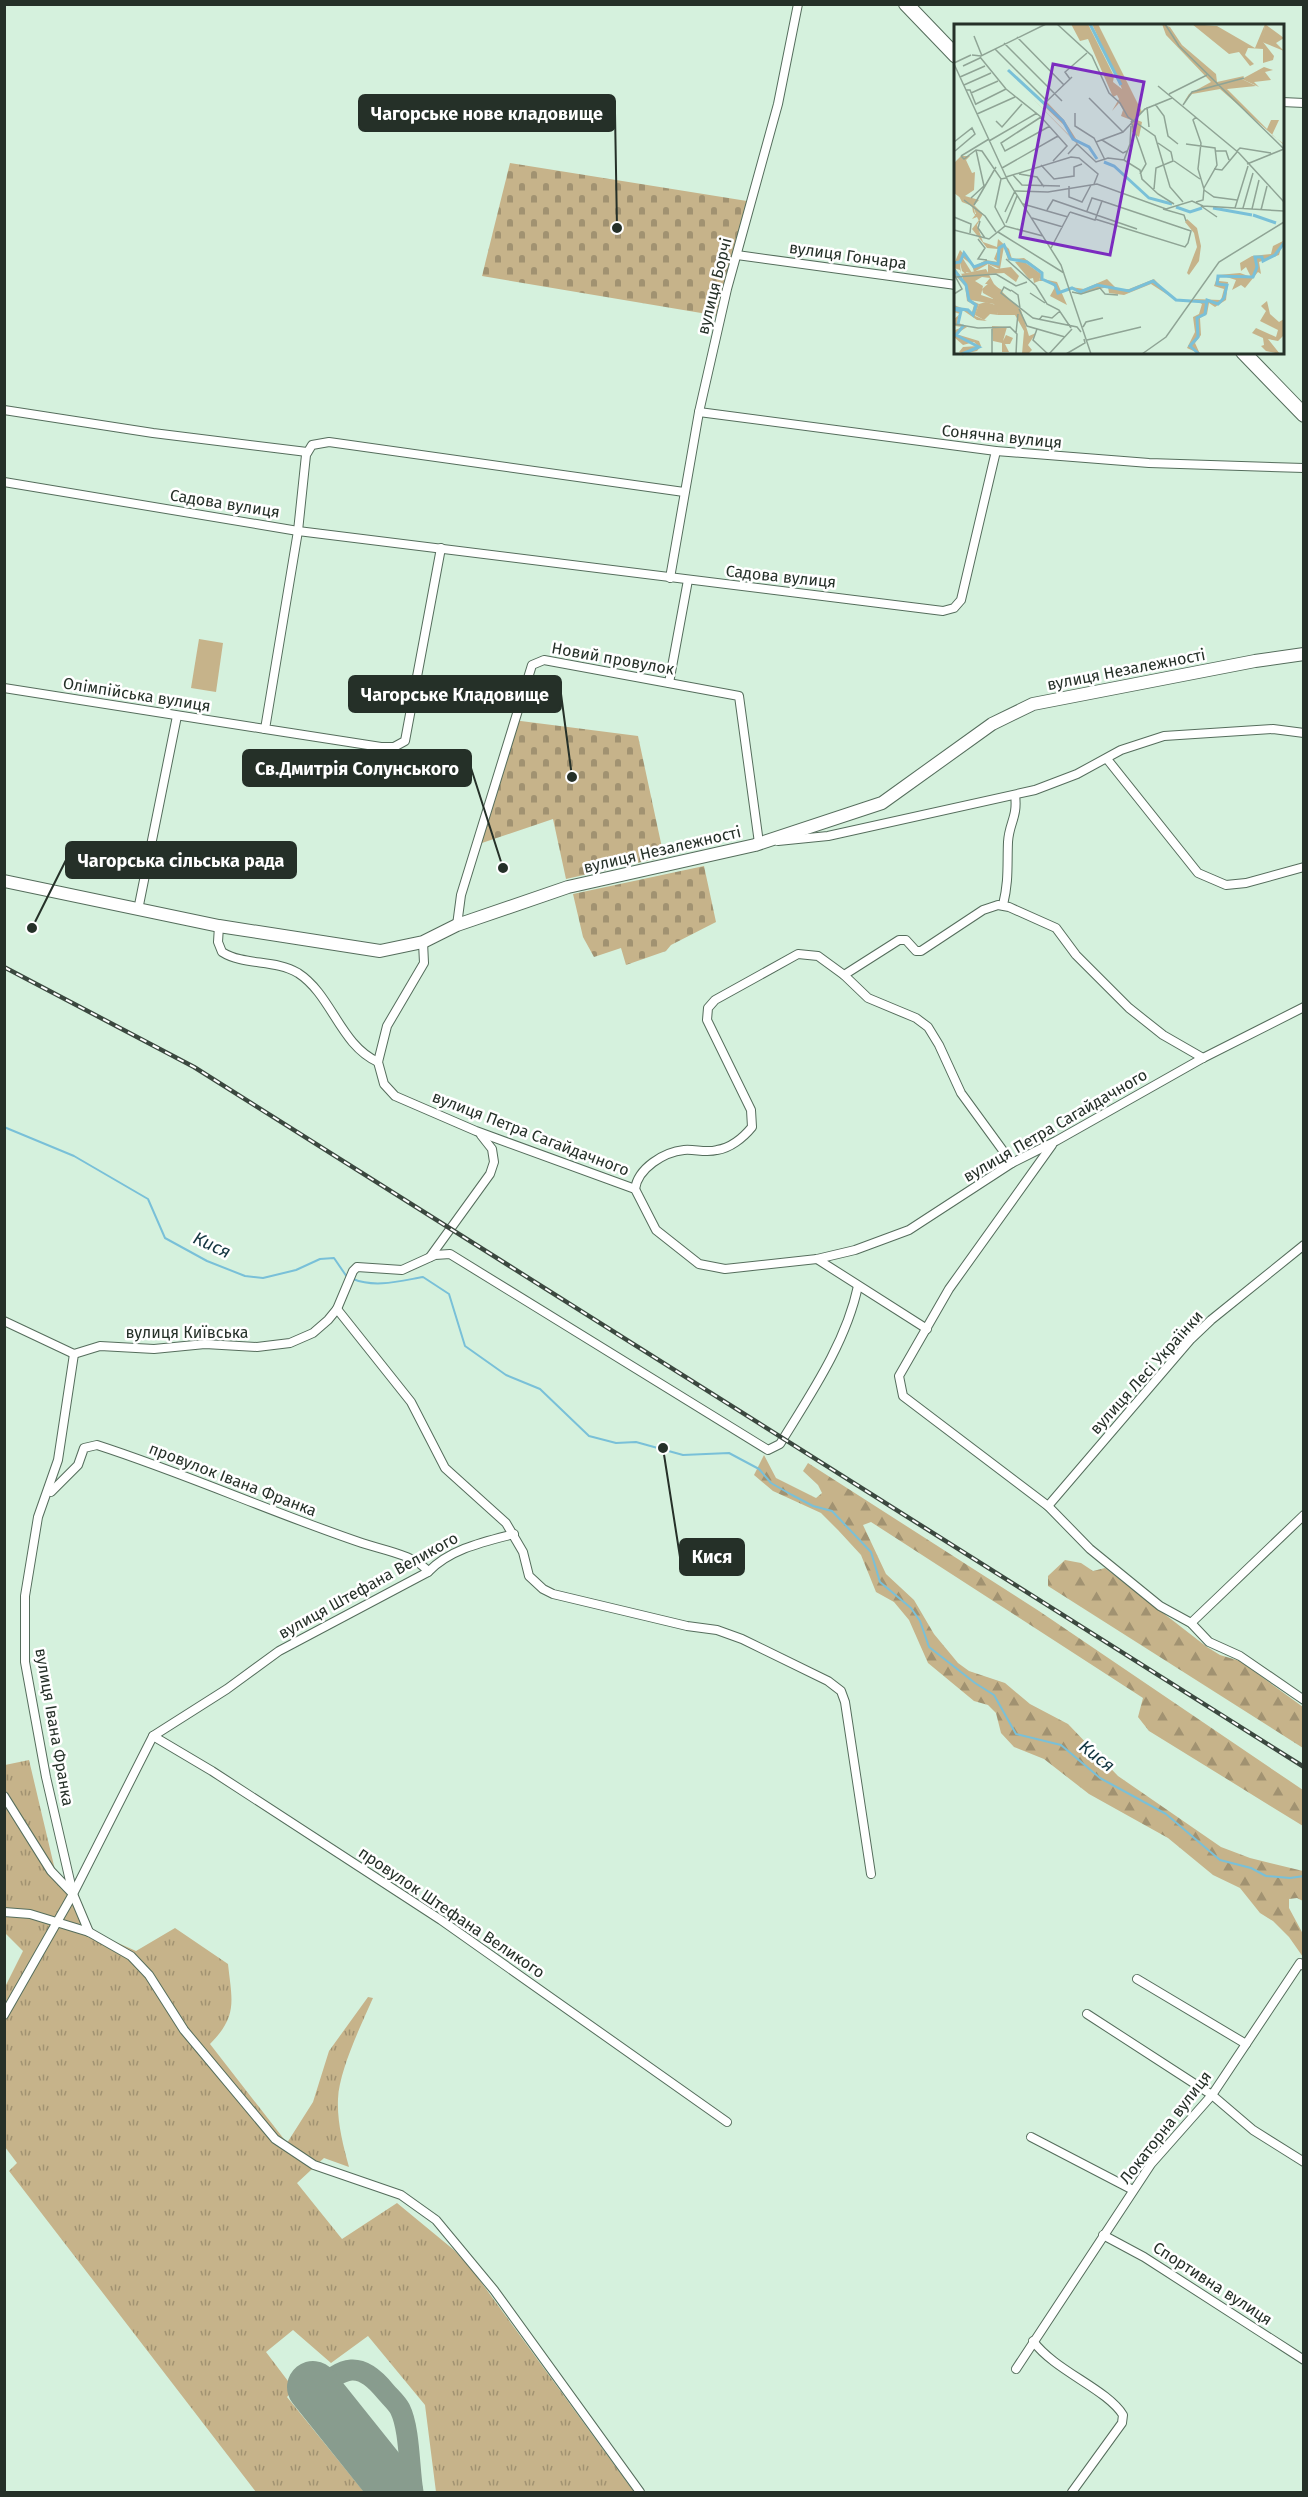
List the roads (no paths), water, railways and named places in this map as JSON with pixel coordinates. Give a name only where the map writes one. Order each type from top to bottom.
[{"type":"main road","points":[[906,4],[954,54]]},
{"type":"main road","points":[[1245,354],[1304,415]]},
{"type":"street","name":"вулиця Борчі","points":[[670,578],[699,412],[737,255],[778,104],[798,4]]},
{"type":"street","points":[[1284,102],[1304,103]]},
{"type":"street","name":"вулиця Гончара","points":[[737,255],[954,285]]},
{"type":"street","points":[[4,410],[153,433],[307,452]]},
{"type":"street","name":"Сонячна вулиця","points":[[699,412],[996,451],[1160,464],[1304,468]]},
{"type":"street","points":[[265,729],[298,531],[298,510],[307,452],[314,444],[329,442],[684,492]]},
{"type":"street","name":"Садова вулиця","points":[[4,482],[298,531],[938,610],[954,608],[963,595],[996,451]]},
{"type":"street","name":"Олімпійська вулиця","points":[[4,688],[389,748],[405,741],[441,548]]},
{"type":"street","points":[[669,683],[688,580]]},
{"type":"street","name":"вулиця Незалежності","points":[[4,881],[219,926],[380,951],[423,942],[457,925],[568,887],[763,842],[882,803],[992,724],[1033,704],[1255,661],[1304,654]]},
{"type":"street","name":"Новий провулок","points":[[457,925],[461,895],[532,665],[544,660],[739,696],[763,842]]},
{"type":"street","points":[[138,910],[177,716]]},
{"type":"street","points":[[763,842],[828,836],[1015,795],[1057,783],[1121,750],[1164,736],[1273,729],[1304,733]]},
{"type":"street","points":[[1107,759],[1198,873],[1226,885],[1246,884],[1304,867]]},
{"type":"street","points":[[1003,905],[1009,874],[1009,840],[1016,815],[1015,795]]},
{"type":"street","points":[[844,975],[898,940],[906,940],[916,951],[921,951],[983,910],[1003,905],[1056,928],[1076,955],[1128,1008],[1163,1035],[1203,1058]]},
{"type":"street","points":[[219,926],[218,942],[222,952],[297,973],[310,984],[361,1051],[378,1062],[387,1026],[424,963],[423,942]]},
{"type":"street","points":[[635,1189],[643,1172],[665,1156],[681,1150],[720,1150],[735,1142],[752,1127],[751,1110],[707,1020],[708,1008],[712,1003],[787,958],[798,954],[818,956],[844,975],[870,999],[916,1018],[928,1027],[959,1089],[1012,1163]]},
{"type":"street","name":"вулиця Петра Сагайдачного","points":[[378,1062],[384,1084],[395,1096],[476,1131],[635,1189],[656,1230],[699,1264],[725,1269],[818,1259],[855,1250],[909,1230],[1012,1163],[1056,1141],[1203,1058],[1304,1006]]},
{"type":"street","points":[[430,1257],[492,1169],[492,1149],[476,1131]]},
{"type":"street","points":[[1056,1141],[949,1289],[898,1376],[903,1396],[1048,1506],[1111,1568],[1165,1609],[1191,1623],[1212,1643],[1240,1656],[1304,1700]]},
{"type":"street","name":"вулиця Лесі Українки","points":[[1048,1506],[1198,1333],[1304,1245]]},
{"type":"street","points":[[430,1257],[447,1253],[462,1259],[768,1450],[780,1444],[835,1349],[850,1320],[858,1286]]},
{"type":"street","name":"вулиця Київська","points":[[74,1354],[100,1346],[154,1349],[205,1344],[248,1347],[280,1345],[313,1333],[337,1309],[353,1270],[362,1266],[402,1270],[415,1266],[430,1257]]},
{"type":"street","points":[[818,1259],[927,1329]]},
{"type":"street","points":[[337,1309],[411,1402],[447,1470],[503,1518],[524,1552],[529,1576],[549,1593],[726,1633],[800,1666],[841,1691],[845,1702],[871,1874]]},
{"type":"street","points":[[4,1321],[74,1354]]},
{"type":"street","name":"вулиця Івана Франка","points":[[73,1894],[46,1777],[25,1662],[25,1596],[38,1516],[47,1497],[58,1460],[74,1354]]},
{"type":"street","name":"провулок Івана Франка","points":[[47,1497],[78,1465],[84,1448],[97,1445],[400,1555],[424,1565],[428,1572]]},
{"type":"street","points":[[1191,1623],[1304,1515]]},
{"type":"street","name":"вулиця Штефана Великого","points":[[153,1736],[227,1689],[279,1650],[428,1572],[439,1560],[514,1534]]},
{"type":"street","points":[[4,2015],[73,1894],[153,1736]]},
{"type":"street","name":"провулок Штефана Великого","points":[[153,1736],[212,1771],[432,1914],[728,2122]]},
{"type":"street","points":[[4,1796],[51,1871],[73,1894],[89,1932]]},
{"type":"street","points":[[4,1912],[30,1914],[89,1932],[125,1952],[141,1965],[184,2030],[282,2145],[323,2168],[401,2195],[416,2203],[442,2226],[494,2290],[640,2493]]},
{"type":"street","name":"Локаторна вулиця","points":[[1016,2369],[1151,2164],[1212,2095],[1302,1964]]},
{"type":"street","points":[[1137,1979],[1246,2044]]},
{"type":"street","points":[[1088,2014],[1212,2095],[1252,2130],[1304,2163]]},
{"type":"street","points":[[1031,2137],[1133,2190]]},
{"type":"street","name":"Спортивна вулиця","points":[[1103,2235],[1144,2257],[1304,2360]]},
{"type":"street","points":[[1033,2341],[1049,2358],[1114,2405],[1123,2415],[1122,2423],[1072,2493]]},
{"type":"waterway","name":"Кися","points":[[4,1127],[74,1156],[148,1199],[165,1238],[207,1261],[245,1276],[263,1278],[296,1270],[320,1259],[334,1258],[347,1277]]},
{"type":"waterway","name":"Кися","points":[[353,1279],[379,1283],[423,1277],[449,1294],[465,1346],[506,1375],[540,1389],[589,1436],[616,1443],[636,1442],[683,1455],[729,1453],[759,1469],[771,1483],[792,1495],[813,1506],[832,1511],[871,1552],[880,1582],[911,1608],[920,1621],[929,1647],[994,1695],[1016,1734],[1061,1745],[1100,1778],[1166,1814],[1220,1860],[1251,1868],[1266,1876],[1290,1878],[1304,1876]]},
{"type":"railway","points":[[4,967],[194,1067],[1304,1767]]},
{"type":"place","name":"Чагорське нове кладовище","points":[[617,228]]},
{"type":"place","name":"Чагорське Кладовище","points":[[572,777]]},
{"type":"place","name":"Св.Дмитрія Солунського","points":[[503,868]]},
{"type":"place","name":"Чагорська сільська рада","points":[[32,928]]},
{"type":"place","name":"Кися","points":[[663,1448]]}]
